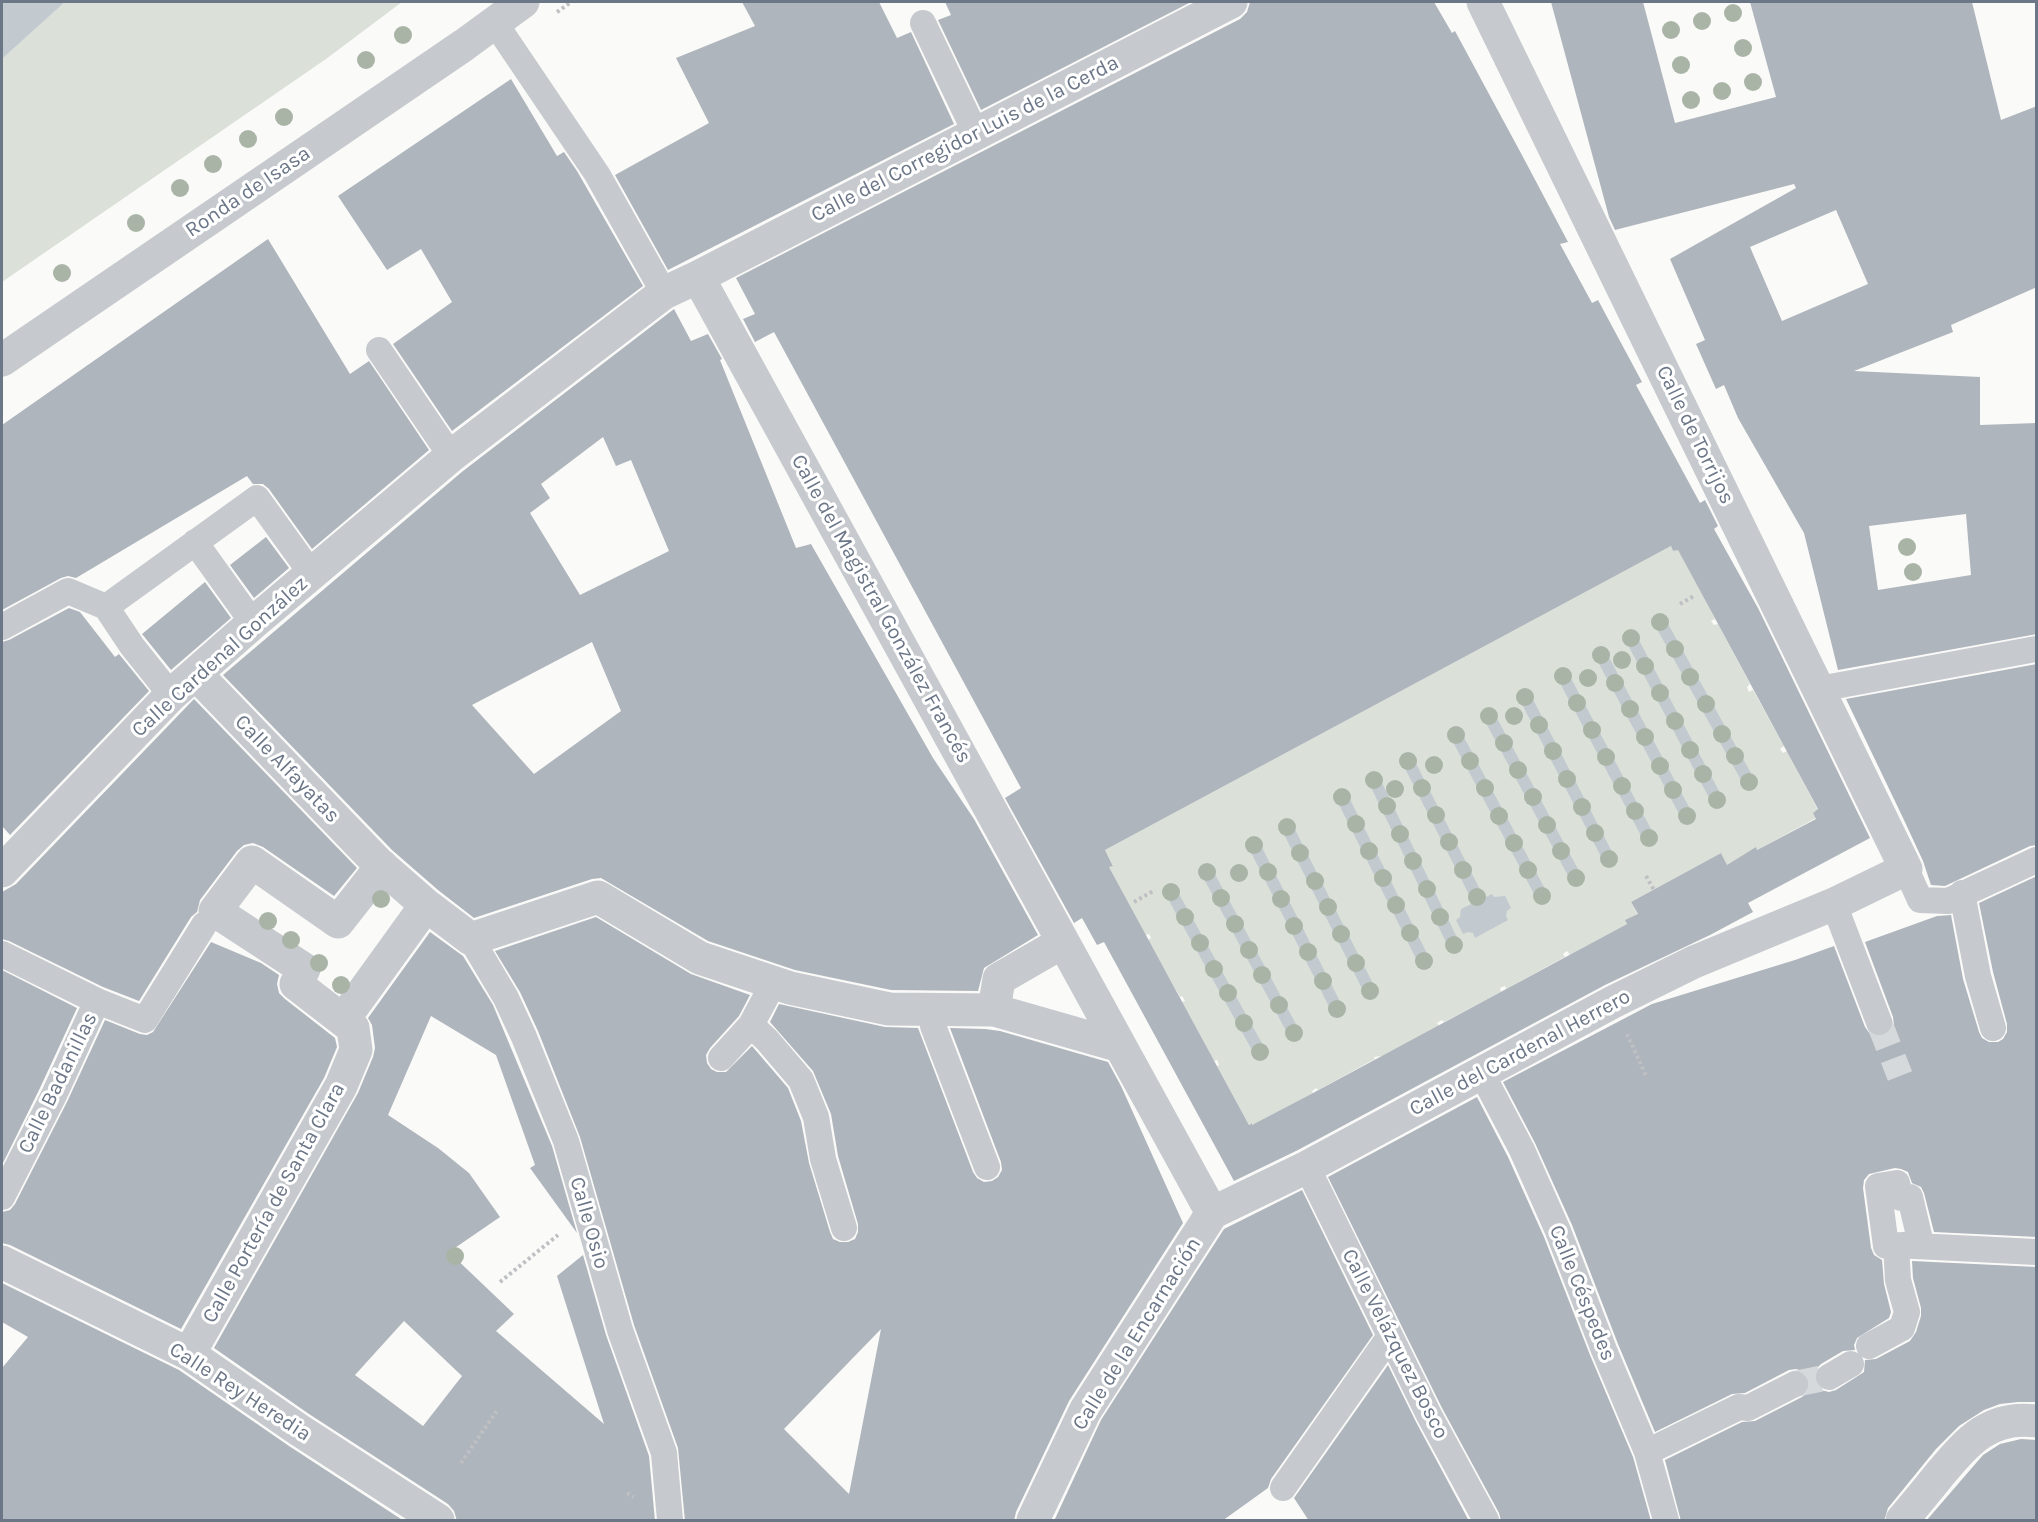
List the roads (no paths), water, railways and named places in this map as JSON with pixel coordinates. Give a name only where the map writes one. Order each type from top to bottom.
[{"type":"street","name":"Ronda de Isasa","points":[[2,360],[523,2]]},
{"type":"street","name":"Calle del Corregidor Luis de la Cerda","points":[[698,277],[1231,2]]},
{"type":"street","name":"Calle de Torrijos","points":[[1484,2],[1906,869]]},
{"type":"street","points":[[495,23],[597,174],[664,293]]},
{"type":"street","points":[[923,23],[976,134]]},
{"type":"street","name":"Calle Cardenal González","points":[[6,856],[171,695],[311,573],[451,456],[664,293],[698,277]]},
{"type":"street","name":"Calle del Magistral González Francés","points":[[698,277],[1212,1213]]},
{"type":"street","points":[[380,350],[451,456]]},
{"type":"street","points":[[106,607],[257,498],[311,573]]},
{"type":"street","points":[[195,542],[253,623]]},
{"type":"street","points":[[2,627],[68,591],[106,607],[132,646],[171,695]]},
{"type":"street","points":[[1819,689],[2037,649]]},
{"type":"street","name":"Calle Alfayatas","points":[[196,674],[381,865],[426,905],[471,939]]},
{"type":"street","points":[[1906,869],[1920,900],[1948,901],[2037,860]]},
{"type":"street","points":[[2,954],[97,1001],[145,1020],[210,918],[252,862],[338,922],[381,865]]},
{"type":"street","name":"Calle del Cardenal Herrero","points":[[1212,1213],[1307,1167],[1613,1002],[1694,962],[1834,904],[1906,869]]},
{"type":"street","points":[[1962,893],[1978,976],[1993,1028]]},
{"type":"street","points":[[471,939],[598,897],[700,958],[790,988],[889,1009],[994,1010],[1120,1046]]},
{"type":"street","points":[[1834,904],[1879,1022]]},
{"type":"street","points":[[210,918],[304,969],[296,984],[343,1020],[426,905]]},
{"type":"street","name":"Calle Osio","points":[[471,939],[506,998],[566,1141],[620,1330],[664,1453],[669,1521]]},
{"type":"street","points":[[994,1010],[999,978],[1063,942]]},
{"type":"street","points":[[721,1058],[759,1033],[774,982]]},
{"type":"street","name":"Calle Badanillas","points":[[2,1197],[54,1095],[97,1001]]},
{"type":"street","points":[[932,1010],[933,1026],[987,1167]]},
{"type":"street","name":"Calle Portería de Santa Clara","points":[[189,1354],[340,1086],[356,1050],[353,1028],[343,1020]]},
{"type":"street","points":[[759,1033],[801,1080],[816,1117],[823,1159],[844,1228]]},
{"type":"street","name":"Calle Céspedes","points":[[1481,1072],[1522,1150],[1554,1221],[1647,1452],[1666,1521]]},
{"type":"street","name":"Calle Velázquez Bosco","points":[[1307,1167],[1429,1415],[1486,1521]]},
{"type":"street","name":"Calle de la Encarnación","points":[[1033,1521],[1085,1411],[1212,1213]]},
{"type":"street","points":[[1869,1346],[1902,1328],[1907,1312],[1898,1280],[1896,1245],[2037,1252]]},
{"type":"street","name":"Calle Rey Heredia","points":[[2,1262],[189,1354],[299,1430],[438,1521]]},
{"type":"street","points":[[1283,1488],[1390,1336]]},
{"type":"street","points":[[1829,1377],[1851,1364]]},
{"type":"street","points":[[1647,1452],[1739,1407],[1748,1408],[1795,1384]]},
{"type":"street","points":[[1902,1521],[1974,1436],[1987,1428],[2007,1421],[2037,1421]]},
{"type":"waterway","points":[[1660,622],[1749,782]]},
{"type":"waterway","points":[[1631,638],[1717,800]]},
{"type":"waterway","points":[[1601,655],[1687,816]]},
{"type":"waterway","points":[[1563,676],[1649,838]]},
{"type":"waterway","points":[[1525,697],[1609,859]]},
{"type":"waterway","points":[[1489,716],[1576,878]]},
{"type":"waterway","points":[[1456,735],[1542,896]]},
{"type":"waterway","points":[[1408,761],[1477,897]]},
{"type":"waterway","points":[[1374,780],[1454,945]]},
{"type":"waterway","points":[[1342,797],[1424,961]]},
{"type":"waterway","points":[[1287,827],[1370,991]]},
{"type":"waterway","points":[[1254,845],[1337,1009]]},
{"type":"waterway","points":[[1207,872],[1294,1033]]},
{"type":"waterway","points":[[1171,892],[1260,1052]]},
{"type":"tunnel","points":[[1879,1022],[1900,1076]]},
{"type":"tunnel","points":[[1795,1384],[1829,1377]]}]
